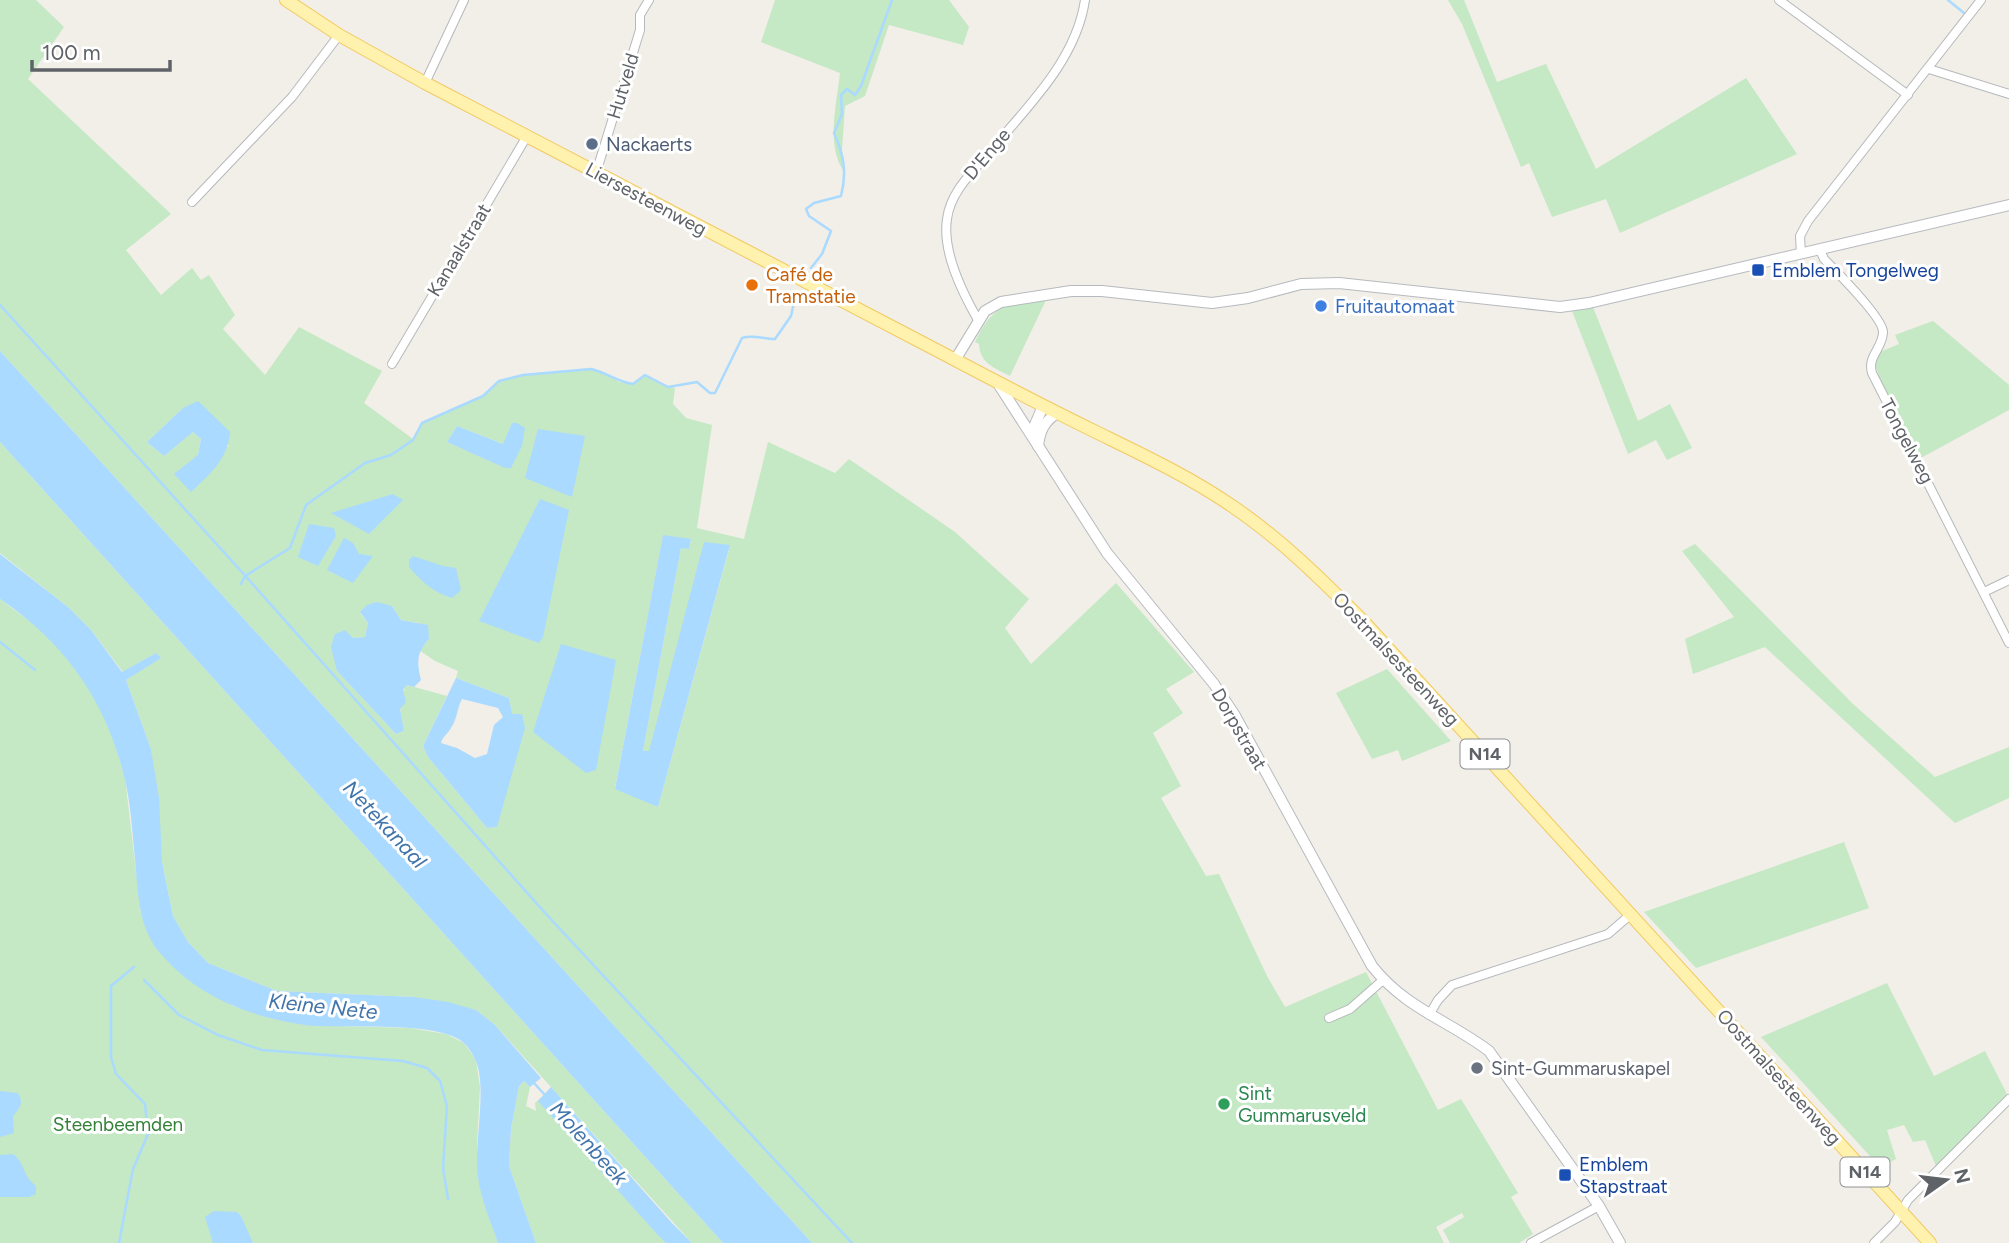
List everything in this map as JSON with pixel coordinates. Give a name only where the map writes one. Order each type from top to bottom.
[{"type":"main road","name":"Liersesteenweg","points":[[286,0],[339,36],[425,83],[955,360]]},
{"type":"main road","name":"Oostmalsesteenweg","points":[[955,360],[999,385],[1170,468],[1233,506],[1322,579],[1930,1243]]},
{"type":"street","points":[[425,83],[464,0]]},
{"type":"street","name":"Hutveld","points":[[596,173],[640,30],[640,15],[649,0]]},
{"type":"street","name":"D'Enge","points":[[978,320],[954,268],[949,248],[946,225],[950,208],[962,184],[1057,68],[1080,26],[1085,0]]},
{"type":"street","points":[[1779,0],[1908,95]]},
{"type":"street","points":[[1801,254],[1800,236],[1808,221],[1982,0]]},
{"type":"street","points":[[192,202],[285,104],[339,36]]},
{"type":"street","points":[[1928,69],[2009,94]]},
{"type":"street","name":"Kanaalstraat","points":[[392,364],[527,136]]},
{"type":"street","points":[[955,360],[985,311],[1001,302],[1071,291],[1102,291],[1212,303],[1248,298],[1288,286],[1339,283],[1560,307],[1590,303],[2009,205]]},
{"type":"street","name":"Tongelweg","points":[[1821,250],[1824,259],[1878,319],[1883,332],[1880,344],[1872,356],[1872,373],[2009,643]]},
{"type":"street","name":"Dorpstraat","points":[[999,385],[1107,553],[1214,684],[1234,714],[1364,953],[1383,980],[1409,1003],[1489,1051],[1599,1206],[1620,1243]]},
{"type":"street","points":[[1031,434],[1043,406]]},
{"type":"street","points":[[1038,446],[1039,433],[1046,421],[1057,413]]},
{"type":"street","points":[[1984,592],[2009,580]]},
{"type":"street","points":[[1429,1015],[1452,985],[1608,933],[1630,915]]},
{"type":"street","points":[[1329,1018],[1350,1009],[1383,980]]},
{"type":"street","points":[[1874,1243],[1895,1222],[1908,1200],[2009,1099]]},
{"type":"street","points":[[1531,1243],[1599,1206]]},
{"type":"green space","points":[[0,0],[36,0],[64,27],[28,79],[171,214],[126,250],[161,295],[192,268],[201,280],[209,275],[235,315],[223,329],[265,375],[299,327],[382,371],[364,403],[413,439],[422,423],[483,396],[499,381],[523,375],[591,369],[601,371],[619,382],[633,384],[645,375],[649,376],[675,388],[673,404],[686,418],[712,425],[697,528],[744,539],[768,442],[835,473],[849,459],[955,532],[1029,599],[1005,628],[1031,664],[1116,583],[1194,672],[1166,689],[1183,713],[1153,733],[1181,786],[1161,798],[1206,876],[1219,874],[1267,976],[1285,1007],[1366,972],[1438,1110],[1461,1099],[1518,1193],[1511,1197],[1533,1234],[1519,1243],[1450,1243],[1443,1230],[1464,1217],[1462,1213],[1436,1227],[1444,1243],[812,1243],[0,351]],"holes":[[[183,408],[229,446],[198,455],[201,439],[193,432],[164,456],[147,442]],[[457,426],[503,444],[511,468],[447,442]],[[663,536],[691,540],[689,548],[681,548],[643,751],[649,751],[730,546],[658,807],[615,788]],[[392,606],[401,620],[419,623],[429,639],[419,650],[458,671],[456,678],[509,698],[512,715],[497,827],[487,828],[428,757],[423,746],[447,696],[407,685],[401,701],[404,731],[396,734],[337,671],[353,638],[365,637],[368,623],[360,613]]]},
{"type":"green space","points":[[775,0],[949,0],[969,27],[963,45],[889,25],[865,96],[845,106],[842,150],[845,173],[835,151],[834,138],[840,73],[761,42]]},
{"type":"green space","points":[[1448,0],[1464,0],[1497,82],[1546,64],[1596,169],[1746,78],[1797,154],[1620,233],[1606,199],[1552,217],[1529,163],[1521,167],[1462,24]]},
{"type":"green space","points":[[1047,298],[1010,376],[989,365],[982,356],[979,344],[975,342],[989,319],[1012,304]]},
{"type":"green space","points":[[1593,307],[1638,421],[1670,404],[1692,448],[1667,460],[1656,440],[1628,454],[1572,311]]},
{"type":"green space","points":[[1933,321],[2009,385],[2009,410],[1919,459],[1879,377],[1874,360],[1882,351],[1899,344],[1895,335]]},
{"type":"green space","points":[[0,442],[723,1243],[692,1243],[495,1025],[476,1010],[414,997],[277,991],[208,963],[188,942],[173,916],[162,862],[151,749],[126,680],[160,658],[156,653],[123,672],[91,630],[68,607],[0,553]]},
{"type":"green space","points":[[1695,544],[1852,703],[1935,777],[2009,747],[2009,798],[1955,823],[1765,647],[1693,674],[1685,639],[1734,617],[1682,551]]},
{"type":"green space","name":"Steenbeemden","points":[[0,599],[44,632],[68,658],[93,695],[112,733],[125,778],[141,913],[233,1006],[275,1019],[307,1025],[410,1028],[446,1034],[464,1043],[476,1060],[480,1087],[478,1177],[498,1243],[0,1243]]},
{"type":"green space","points":[[1387,669],[1451,741],[1402,761],[1398,750],[1372,759],[1336,693]]},
{"type":"green space","points":[[1844,842],[1869,908],[1696,968],[1644,912]]},
{"type":"green space","points":[[1887,983],[1934,1076],[1985,1051],[2007,1094],[1936,1166],[1925,1140],[1913,1142],[1904,1125],[1887,1130],[1896,1159],[1880,1167],[1761,1037]]},
{"type":"green space","points":[[524,1081],[530,1087],[526,1106],[536,1111],[535,1103],[545,1094],[678,1243],[536,1243],[509,1166],[511,1129],[519,1086]]},
{"type":"water","name":"Netekanaal","points":[[0,351],[812,1243],[723,1243],[0,442]]},
{"type":"water","points":[[198,401],[230,432],[222,458],[191,492],[174,474],[198,455],[201,439],[193,432],[164,456],[147,442],[183,408]]},
{"type":"water","points":[[512,423],[525,428],[522,446],[511,468],[505,468],[447,442],[457,426],[503,444]]},
{"type":"water","points":[[538,429],[585,436],[572,497],[525,478]]},
{"type":"water","points":[[393,494],[403,500],[369,534],[331,513]]},
{"type":"water","points":[[540,499],[569,510],[543,637],[539,643],[479,621]]},
{"type":"water","points":[[309,524],[334,528],[336,536],[318,566],[298,557]]},
{"type":"water","points":[[663,535],[691,539],[689,549],[681,548],[643,751],[649,751],[704,542],[730,545],[658,807],[615,789]]},
{"type":"water","points":[[344,538],[353,543],[359,554],[373,556],[353,583],[327,570]]},
{"type":"water","name":"Kleine Nete","points":[[0,554],[68,607],[91,630],[122,672],[156,653],[161,658],[126,680],[151,749],[159,798],[162,862],[173,916],[188,942],[208,963],[277,991],[414,997],[476,1010],[495,1025],[541,1078],[530,1087],[524,1081],[519,1086],[511,1129],[509,1166],[536,1243],[498,1243],[489,1219],[479,1186],[477,1164],[480,1082],[474,1057],[465,1044],[453,1036],[413,1028],[305,1025],[264,1017],[226,1003],[191,982],[153,944],[140,910],[126,786],[106,723],[94,698],[63,654],[44,634],[0,599]]},
{"type":"water","points":[[413,556],[456,568],[461,590],[452,598],[428,586],[409,567],[409,560]]},
{"type":"water","points":[[377,602],[392,606],[401,620],[428,625],[429,639],[419,658],[421,680],[414,687],[407,685],[403,690],[406,702],[400,709],[404,731],[396,734],[337,671],[331,647],[335,634],[345,630],[353,638],[365,637],[368,623],[360,612],[367,605]]},
{"type":"water","points":[[561,644],[616,660],[596,770],[586,773],[533,732]]},
{"type":"water","points":[[456,678],[509,698],[512,714],[522,714],[525,728],[497,827],[487,828],[428,757],[423,746]],"holes":[[[462,699],[498,708],[503,717],[494,725],[487,754],[475,758],[441,743],[453,725]]]},
{"type":"water","points":[[551,1087],[692,1243],[666,1243],[656,1233],[538,1101]]},
{"type":"water","points":[[0,1091],[18,1093],[21,1102],[13,1116],[14,1133],[0,1137]]},
{"type":"water","points":[[13,1154],[36,1186],[36,1194],[29,1197],[0,1197],[0,1155]]},
{"type":"water","points":[[214,1211],[237,1212],[253,1243],[213,1243],[205,1217]]},
{"type":"waterway","points":[[811,268],[822,254],[831,231],[809,216],[806,209],[814,203],[841,196],[844,164],[834,133],[842,114],[841,95],[847,89],[855,95],[861,86],[892,0]]},
{"type":"waterway","points":[[1948,0],[1964,13]]},
{"type":"waterway","points":[[241,584],[245,576],[290,548],[306,505],[365,463],[391,455],[413,440],[422,423],[483,396],[499,381],[523,375],[591,369],[633,384],[645,375],[668,387],[697,382],[710,393],[715,393],[742,338],[775,339],[791,316],[795,298]]},
{"type":"waterway","points":[[0,305],[546,914],[852,1243]]},
{"type":"waterway","points":[[0,642],[35,670]]},
{"type":"waterway","points":[[119,1243],[133,1169],[148,1134],[145,1104],[116,1074],[111,1057],[111,986],[134,967]]},
{"type":"waterway","points":[[144,980],[179,1015],[218,1035],[262,1050],[403,1061],[427,1068],[440,1081],[447,1106],[443,1168],[448,1199]]},
{"type":"waterway","name":"Molenbeek","points":[[533,1082],[545,1095]]},
{"type":"place","name":"Nackaerts","points":[[592,144]]},
{"type":"place","name":"Emblem Tongelweg","points":[[1758,270]]},
{"type":"place","name":"Café de Tramstatie","points":[[752,285]]},
{"type":"place","name":"Fruitautomaat","points":[[1321,306]]},
{"type":"place","name":"Sint-Gummaruskapel","points":[[1477,1068]]},
{"type":"place","name":"Sint Gummarusveld","points":[[1224,1104]]},
{"type":"place","name":"Emblem Stapstraat","points":[[1565,1175]]}]
